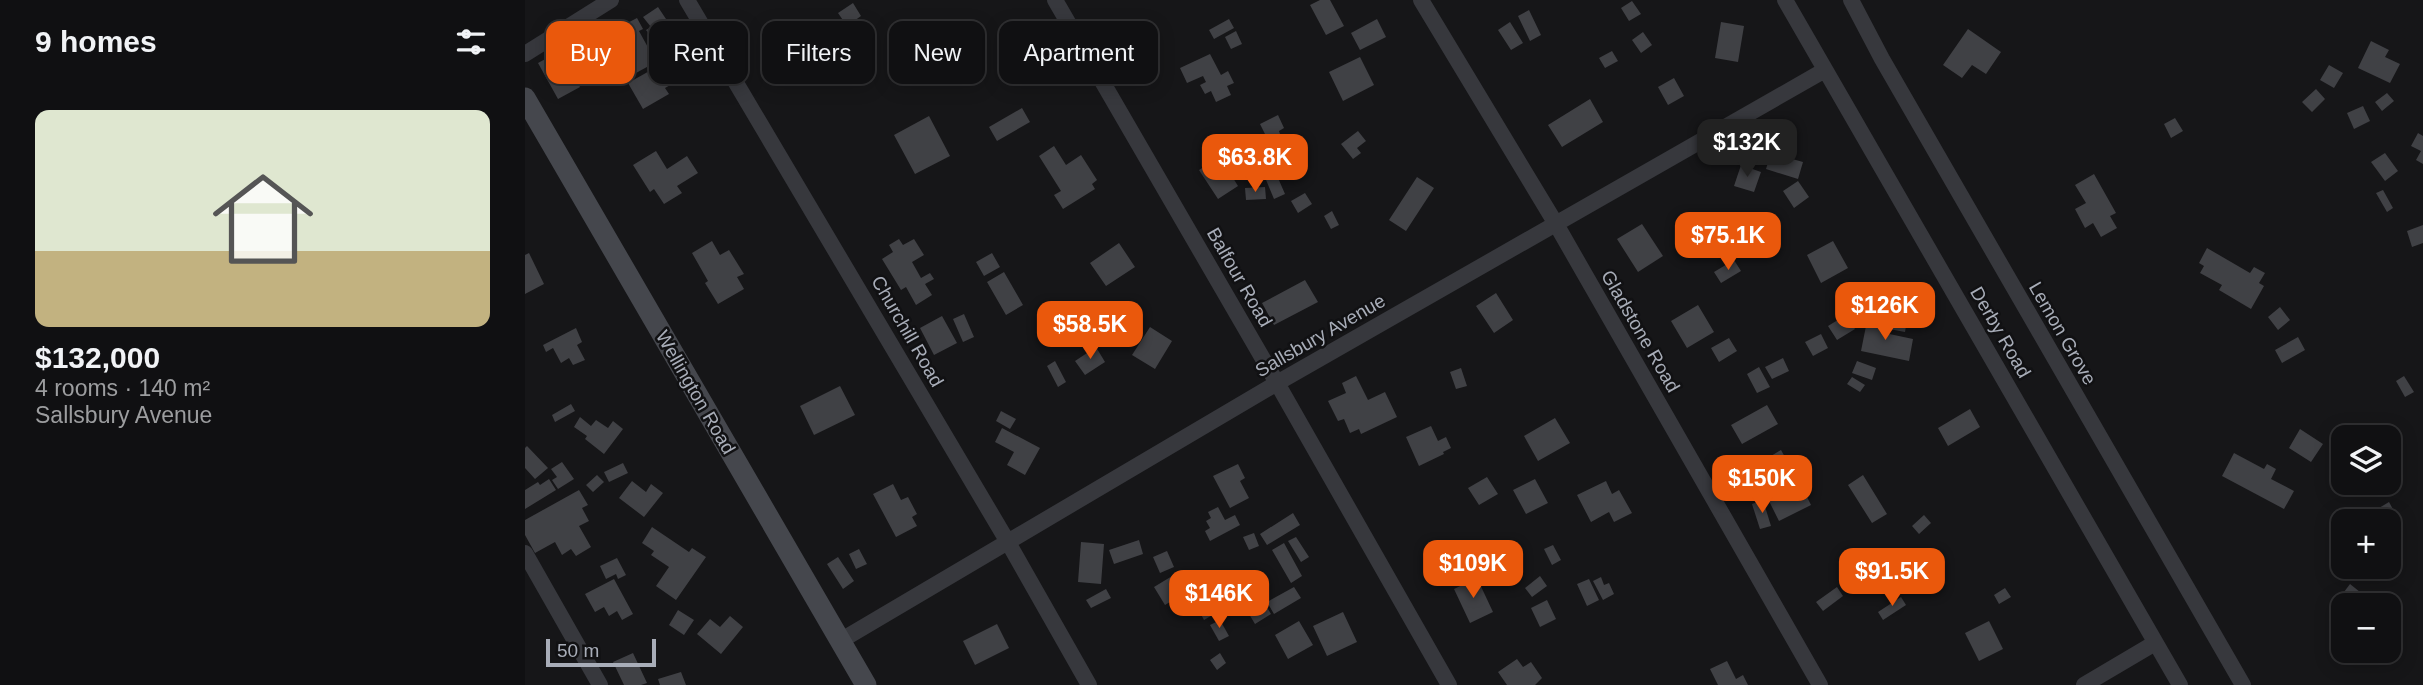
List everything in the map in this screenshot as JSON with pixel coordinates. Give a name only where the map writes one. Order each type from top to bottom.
[{"type":"main road","name":"Wellington Road","points":[[525,98],[866,685]]},
{"type":"street","points":[[525,54],[611,0]]},
{"type":"street","name":"Churchill Road","points":[[687,0],[1009,544],[1089,685]]},
{"type":"street","name":"Balfour Road","points":[[1055,0],[1449,685]]},
{"type":"street","name":"Gladstone Road","points":[[1421,0],[1556,224],[1819,685]]},
{"type":"street","name":"Derby Road","points":[[1785,0],[2180,685]]},
{"type":"street","name":"Lemon Grove","points":[[1851,0],[1882,59],[2243,685]]},
{"type":"street","name":"Sallsbury Avenue","points":[[840,642],[1277,383],[1825,70]]},
{"type":"street","points":[[525,553],[600,685]]},
{"type":"street","points":[[2084,685],[2155,643]]},
{"type":"building","points":[[1320,0],[1330,0],[1344,26],[1326,35],[1310,5]]},
{"type":"building","points":[[1632,1],[1641,14],[1629,21],[1621,8]]},
{"type":"building","points":[[853,3],[861,16],[854,21],[844,21],[838,13]]},
{"type":"building","points":[[658,7],[667,21],[649,21],[649,24],[643,17]]},
{"type":"building","points":[[1529,10],[1541,35],[1530,41],[1518,16]]},
{"type":"building","points":[[637,18],[643,29],[639,31],[649,49],[649,66],[636,73],[635,21],[631,21]]},
{"type":"building","points":[[1229,19],[1234,28],[1214,39],[1209,30]]},
{"type":"building","points":[[1377,19],[1386,37],[1360,50],[1351,33]]},
{"type":"building","points":[[1510,22],[1523,43],[1511,50],[1498,30]]},
{"type":"building","points":[[1721,22],[1744,26],[1738,62],[1715,58]]},
{"type":"building","points":[[1968,29],[2001,52],[1986,74],[1972,65],[1962,78],[1943,65]]},
{"type":"building","points":[[1236,31],[1242,44],[1231,49],[1225,37]]},
{"type":"building","points":[[1643,32],[1652,45],[1641,53],[1632,40]]},
{"type":"building","points":[[2371,41],[2389,50],[2385,57],[2400,64],[2390,83],[2358,68]]},
{"type":"building","points":[[1612,51],[1618,61],[1605,68],[1599,58]]},
{"type":"building","points":[[1210,54],[1221,75],[1228,71],[1234,83],[1227,86],[1231,95],[1216,102],[1211,91],[1205,94],[1200,85],[1206,82],[1203,76],[1187,83],[1180,68]]},
{"type":"building","points":[[1360,57],[1374,85],[1343,101],[1329,72]]},
{"type":"building","points":[[546,59],[546,77],[538,63]]},
{"type":"building","points":[[2329,65],[2343,73],[2334,88],[2320,80]]},
{"type":"building","points":[[649,71],[649,84],[672,84],[665,88],[669,94],[643,109],[629,84],[635,84],[635,79]]},
{"type":"building","points":[[1674,78],[1684,96],[1668,105],[1658,87]]},
{"type":"building","points":[[550,84],[578,84],[580,87],[558,99]]},
{"type":"building","points":[[2316,89],[2325,99],[2312,112],[2302,102]]},
{"type":"building","points":[[2387,93],[2394,101],[2382,111],[2375,102]]},
{"type":"building","points":[[1590,99],[1603,122],[1562,147],[1548,125]]},
{"type":"building","points":[[2363,106],[2370,121],[2354,129],[2347,113]]},
{"type":"building","points":[[1022,108],[1030,122],[997,141],[989,127]]},
{"type":"building","points":[[1278,115],[1284,128],[1279,131],[1280,134],[1268,140],[1260,124]]},
{"type":"building","points":[[929,116],[950,156],[915,174],[894,135]]},
{"type":"building","points":[[2175,118],[2183,131],[2171,138],[2164,124]]},
{"type":"building","points":[[1358,131],[1366,141],[1357,148],[1361,153],[1353,159],[1341,144]]},
{"type":"building","points":[[2418,133],[2423,136],[2423,164],[2416,160],[2421,151],[2411,146]]},
{"type":"building","points":[[1054,146],[1066,165],[1081,155],[1097,180],[1092,184],[1095,189],[1063,209],[1054,195],[1061,191],[1039,156]]},
{"type":"building","points":[[656,151],[667,169],[687,156],[698,173],[677,186],[682,193],[664,204],[654,189],[650,192],[633,165]]},
{"type":"building","points":[[1771,153],[1803,162],[1798,179],[1766,169]]},
{"type":"building","points":[[2385,153],[2398,171],[2385,181],[2371,162]]},
{"type":"building","points":[[1260,156],[1265,165],[1242,179],[1237,170]]},
{"type":"building","points":[[1220,157],[1238,186],[1218,199],[1199,170]]},
{"type":"building","points":[[1285,158],[1290,169],[1279,173],[1275,162]]},
{"type":"building","points":[[1741,165],[1761,172],[1754,192],[1734,186]]},
{"type":"building","points":[[1275,171],[1285,194],[1274,199],[1264,175]]},
{"type":"building","points":[[2094,174],[2116,213],[2110,216],[2117,228],[2101,237],[2093,223],[2085,228],[2075,209],[2086,203],[2075,185]]},
{"type":"building","points":[[1417,177],[1434,188],[1406,231],[1389,220]]},
{"type":"building","points":[[1798,181],[1809,197],[1794,208],[1783,191]]},
{"type":"building","points":[[1265,187],[1266,199],[1246,200],[1245,188]]},
{"type":"building","points":[[2383,190],[2393,208],[2387,212],[2376,193]]},
{"type":"building","points":[[1305,193],[1312,204],[1298,213],[1291,201]]},
{"type":"building","points":[[1332,211],[1339,225],[1331,229],[1324,216]]},
{"type":"building","points":[[1747,220],[1755,231],[1743,240],[1735,229]]},
{"type":"building","points":[[1642,224],[1663,256],[1638,272],[1617,239]]},
{"type":"building","points":[[2423,225],[2423,243],[2412,247],[2407,231]]},
{"type":"building","points":[[1720,237],[1726,247],[1713,255],[1707,245]]},
{"type":"building","points":[[899,239],[903,245],[914,239],[924,255],[912,262],[921,278],[930,273],[934,279],[925,284],[932,295],[916,305],[906,287],[901,290],[882,259],[893,252],[889,245]]},
{"type":"building","points":[[712,241],[720,255],[729,250],[744,274],[737,277],[744,289],[718,304],[692,253]]},
{"type":"building","points":[[1833,241],[1848,268],[1821,283],[1807,255]]},
{"type":"building","points":[[1119,243],[1135,267],[1106,286],[1090,263]]},
{"type":"building","points":[[2207,248],[2250,273],[2254,267],[2265,273],[2259,283],[2264,286],[2251,309],[2219,290],[2222,285],[2200,273],[2204,266],[2199,263]]},
{"type":"building","points":[[529,253],[544,284],[525,294],[525,255]]},
{"type":"building","points":[[992,253],[1000,267],[984,276],[976,262]]},
{"type":"building","points":[[1734,260],[1741,271],[1721,283],[1714,272]]},
{"type":"building","points":[[1004,272],[1023,305],[1006,315],[987,282]]},
{"type":"building","points":[[1305,280],[1318,302],[1274,325],[1262,303]]},
{"type":"building","points":[[1496,293],[1513,320],[1494,333],[1476,306]]},
{"type":"building","points":[[1112,305],[1119,314],[1108,321],[1102,312]]},
{"type":"building","points":[[1698,305],[1714,332],[1687,348],[1671,321]]},
{"type":"building","points":[[2280,307],[2290,320],[2278,330],[2268,317]]},
{"type":"building","points":[[964,314],[974,337],[963,342],[953,319]]},
{"type":"building","points":[[1846,315],[1855,329],[1837,340],[1828,326]]},
{"type":"building","points":[[942,316],[957,343],[934,355],[920,328]]},
{"type":"building","points":[[1868,316],[1882,319],[1880,332],[1913,339],[1909,361],[1861,351]]},
{"type":"building","points":[[1886,316],[1907,320],[1905,332],[1884,328]]},
{"type":"building","points":[[1061,317],[1071,330],[1061,338],[1050,325]]},
{"type":"building","points":[[1150,327],[1172,341],[1155,369],[1132,355]]},
{"type":"building","points":[[576,328],[582,342],[577,345],[585,360],[573,365],[569,358],[561,363],[553,348],[546,352],[543,345]]},
{"type":"building","points":[[1821,334],[1828,348],[1813,356],[1805,342]]},
{"type":"building","points":[[2298,337],[2305,350],[2282,363],[2275,350]]},
{"type":"building","points":[[1729,338],[1737,351],[1719,362],[1711,348]]},
{"type":"building","points":[[1096,347],[1105,362],[1085,375],[1075,361]]},
{"type":"building","points":[[1783,358],[1789,371],[1772,379],[1765,367]]},
{"type":"building","points":[[1055,361],[1066,382],[1058,387],[1047,366]]},
{"type":"building","points":[[1857,361],[1876,368],[1872,380],[1852,373]]},
{"type":"building","points":[[1759,367],[1770,387],[1757,393],[1747,374]]},
{"type":"building","points":[[1461,368],[1467,386],[1456,389],[1450,372]]},
{"type":"building","points":[[1356,376],[1368,400],[1385,392],[1397,417],[1361,434],[1359,429],[1350,433],[1344,419],[1338,421],[1328,401],[1346,393],[1342,383]]},
{"type":"building","points":[[2404,376],[2414,392],[2405,397],[2396,381]]},
{"type":"building","points":[[1852,377],[1865,385],[1860,392],[1847,384]]},
{"type":"building","points":[[840,386],[855,415],[814,435],[800,406]]},
{"type":"building","points":[[571,404],[575,411],[555,422],[552,415]]},
{"type":"building","points":[[1767,405],[1778,424],[1742,444],[1731,425]]},
{"type":"building","points":[[1970,409],[1980,427],[1948,446],[1938,428]]},
{"type":"building","points":[[1001,411],[1016,419],[1010,429],[996,421]]},
{"type":"building","points":[[580,417],[591,426],[596,420],[608,428],[613,421],[623,429],[604,454],[574,427]]},
{"type":"building","points":[[1555,418],[1570,443],[1538,461],[1524,436]]},
{"type":"building","points":[[1431,426],[1438,441],[1446,437],[1451,448],[1419,466],[1406,437]]},
{"type":"building","points":[[1002,428],[1040,448],[1025,475],[1007,465],[1014,452],[995,442]]},
{"type":"building","points":[[2300,429],[2323,444],[2311,462],[2289,448]]},
{"type":"building","points":[[527,446],[548,468],[535,479],[525,468]]},
{"type":"building","points":[[1781,450],[1790,466],[1779,472],[1771,456]]},
{"type":"building","points":[[2234,453],[2264,469],[2267,464],[2276,469],[2271,479],[2294,491],[2284,509],[2222,476]]},
{"type":"building","points":[[562,462],[574,479],[558,489],[552,480],[557,477],[551,469]]},
{"type":"building","points":[[623,463],[628,473],[609,482],[604,472]]},
{"type":"building","points":[[1238,464],[1245,478],[1240,481],[1249,498],[1230,508],[1213,476]]},
{"type":"building","points":[[597,475],[604,482],[593,492],[586,485]]},
{"type":"building","points":[[1863,475],[1887,514],[1872,523],[1848,485]]},
{"type":"building","points":[[1487,477],[1498,494],[1479,505],[1468,488]]},
{"type":"building","points":[[549,479],[556,490],[525,509],[525,490]]},
{"type":"building","points":[[1535,479],[1548,503],[1526,514],[1513,490]]},
{"type":"building","points":[[632,481],[646,492],[651,484],[663,493],[644,517],[619,498]]},
{"type":"building","points":[[1606,481],[1612,494],[1619,490],[1632,513],[1614,522],[1609,512],[1591,522],[1577,495]]},
{"type":"building","points":[[1800,483],[1811,505],[1779,521],[1768,499]]},
{"type":"building","points":[[893,484],[901,500],[908,497],[917,514],[912,517],[917,526],[896,537],[873,494]]},
{"type":"building","points":[[579,490],[588,505],[582,508],[589,521],[579,526],[591,547],[576,556],[571,549],[562,555],[555,542],[535,553],[525,535],[525,520]]},
{"type":"building","points":[[1763,500],[1771,526],[1760,529],[1752,504]]},
{"type":"building","points":[[2389,502],[2393,509],[2380,509]]},
{"type":"building","points":[[1218,507],[1225,520],[1235,515],[1240,525],[1210,541],[1205,531],[1210,528],[1206,521],[1211,518],[1208,512]]},
{"type":"building","points":[[1293,513],[1300,525],[1267,545],[1260,534]]},
{"type":"building","points":[[1924,515],[1931,523],[1919,534],[1912,526]]},
{"type":"building","points":[[652,527],[689,552],[692,548],[706,557],[676,600],[656,586],[669,567],[651,555],[654,551],[642,543]]},
{"type":"building","points":[[1254,533],[1259,546],[1249,550],[1243,537]]},
{"type":"building","points":[[1296,537],[1309,557],[1301,562],[1288,541]]},
{"type":"building","points":[[1139,540],[1143,554],[1114,564],[1109,550]]},
{"type":"building","points":[[1081,542],[1104,544],[1101,584],[1078,582]]},
{"type":"building","points":[[1284,543],[1302,576],[1291,583],[1272,550]]},
{"type":"building","points":[[1553,545],[1561,560],[1552,565],[1544,549]]},
{"type":"building","points":[[859,549],[867,564],[856,569],[849,554]]},
{"type":"building","points":[[1167,551],[1174,567],[1160,573],[1153,557]]},
{"type":"building","points":[[838,557],[854,581],[843,589],[827,564]]},
{"type":"building","points":[[617,558],[626,575],[618,579],[616,574],[606,579],[600,566]]},
{"type":"building","points":[[1920,561],[1928,575],[1916,582],[1907,568]]},
{"type":"building","points":[[1182,570],[1193,588],[1165,605],[1154,587]]},
{"type":"building","points":[[1540,576],[1547,586],[1532,597],[1525,588]]},
{"type":"building","points":[[1601,577],[1604,585],[1609,583],[1614,594],[1603,600],[1593,581]]},
{"type":"building","points":[[1477,578],[1493,612],[1470,623],[1454,589]]},
{"type":"building","points":[[614,579],[633,614],[622,620],[617,611],[609,616],[604,607],[595,612],[585,594]]},
{"type":"building","points":[[1589,579],[1599,600],[1587,606],[1577,584]]},
{"type":"building","points":[[2350,584],[2361,593],[2343,593]]},
{"type":"building","points":[[1294,587],[1301,598],[1274,614],[1267,602]]},
{"type":"building","points":[[1837,587],[1843,596],[1823,611],[1816,602]]},
{"type":"building","points":[[2005,588],[2011,597],[1999,604],[1994,595]]},
{"type":"building","points":[[1106,589],[1111,598],[1091,608],[1086,600]]},
{"type":"building","points":[[1246,590],[1255,602],[1244,610],[1235,597]]},
{"type":"building","points":[[1901,597],[1906,605],[1883,620],[1878,612]]},
{"type":"building","points":[[1206,599],[1214,614],[1204,620],[1196,605]]},
{"type":"building","points":[[1547,600],[1556,619],[1540,627],[1531,608]]},
{"type":"building","points":[[1265,604],[1271,614],[1255,624],[1249,614]]},
{"type":"building","points":[[678,610],[694,620],[684,635],[669,625]]},
{"type":"building","points":[[1343,612],[1357,642],[1327,656],[1313,626]]},
{"type":"building","points":[[730,616],[743,627],[721,654],[697,634],[710,619],[720,627]]},
{"type":"building","points":[[1220,620],[1229,636],[1219,641],[1210,625]]},
{"type":"building","points":[[1299,621],[1313,645],[1288,659],[1275,635]]},
{"type":"building","points":[[1989,621],[2003,649],[1979,661],[1965,633]]},
{"type":"building","points":[[997,624],[1009,648],[975,665],[963,641]]},
{"type":"building","points":[[633,653],[647,683],[624,685],[613,662]]},
{"type":"building","points":[[1220,653],[1226,663],[1217,670],[1210,660]]},
{"type":"building","points":[[1517,659],[1523,667],[1531,662],[1542,678],[1535,685],[1507,685],[1498,672]]},
{"type":"building","points":[[1727,661],[1736,679],[1743,675],[1748,685],[1718,685],[1710,669]]},
{"type":"building","points":[[681,672],[686,685],[660,685],[658,679]]}]
